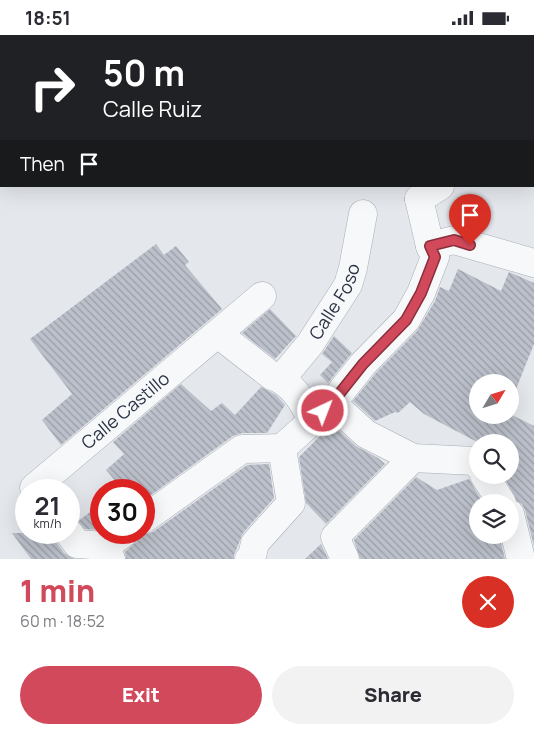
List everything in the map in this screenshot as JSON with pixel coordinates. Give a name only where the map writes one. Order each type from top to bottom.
[{"type":"street","points":[[155,511],[242,449],[282,449],[323,411],[363,364],[406,320],[421,293],[435,257],[430,246],[428,191]]},
{"type":"street","name":"Calle Foso","points":[[282,379],[310,344],[348,285],[363,214]]},
{"type":"street","points":[[430,246],[454,240],[534,263]]},
{"type":"street","name":"Calle Castillo","points":[[47,479],[262,296]]},
{"type":"street","points":[[218,334],[272,375],[282,379],[301,398],[412,458],[469,461]]},
{"type":"street","points":[[252,558],[254,543],[291,503],[282,449]]},
{"type":"street","points":[[345,559],[335,537],[412,458]]},
{"type":"street","points":[[77,544],[114,546]]},
{"type":"street","points":[[517,544],[521,559]]},
{"type":"building","points":[[156,244],[164,255],[176,246],[189,262],[185,265],[222,309],[61,445],[42,420],[72,394],[30,339]]},
{"type":"building","points":[[458,269],[501,291],[509,272],[534,283],[534,344],[519,382],[519,374],[469,374],[469,424],[519,424],[519,418],[534,426],[534,546],[525,510],[519,502],[519,494],[513,494],[508,484],[519,484],[519,434],[469,434],[469,438],[424,414],[410,402],[398,413],[395,412],[375,421],[353,401],[375,374],[417,331],[435,301],[440,287],[449,291]]},
{"type":"building","points":[[270,309],[296,336],[275,359],[242,333]]},
{"type":"building","points":[[334,336],[352,353],[328,383],[320,375],[332,362],[322,354]]},
{"type":"building","points":[[181,384],[211,411],[222,403],[235,415],[261,387],[276,395],[285,405],[267,433],[242,433],[233,436],[155,492],[155,479],[114,479],[106,470],[124,454],[113,442]]},
{"type":"building","points":[[332,424],[356,446],[385,464],[326,524],[306,503],[299,457]]},
{"type":"building","points":[[269,464],[274,498],[243,533],[234,559],[126,559],[125,552],[134,544],[155,544],[155,531],[247,465]]},
{"type":"building","points":[[416,477],[437,490],[469,479],[469,484],[472,484],[478,494],[469,494],[469,544],[501,544],[505,559],[360,559],[354,540]]},
{"type":"building","points":[[90,512],[90,529],[85,529],[80,523],[80,520]]},
{"type":"building","points":[[20,544],[57,544],[64,553],[74,559],[31,559]]},
{"type":"building","points":[[321,544],[328,559],[305,559]]},
{"type":"route","points":[[323,411],[332,403],[363,364],[406,320],[421,293],[435,257],[430,246],[454,240],[470,245]]}]
